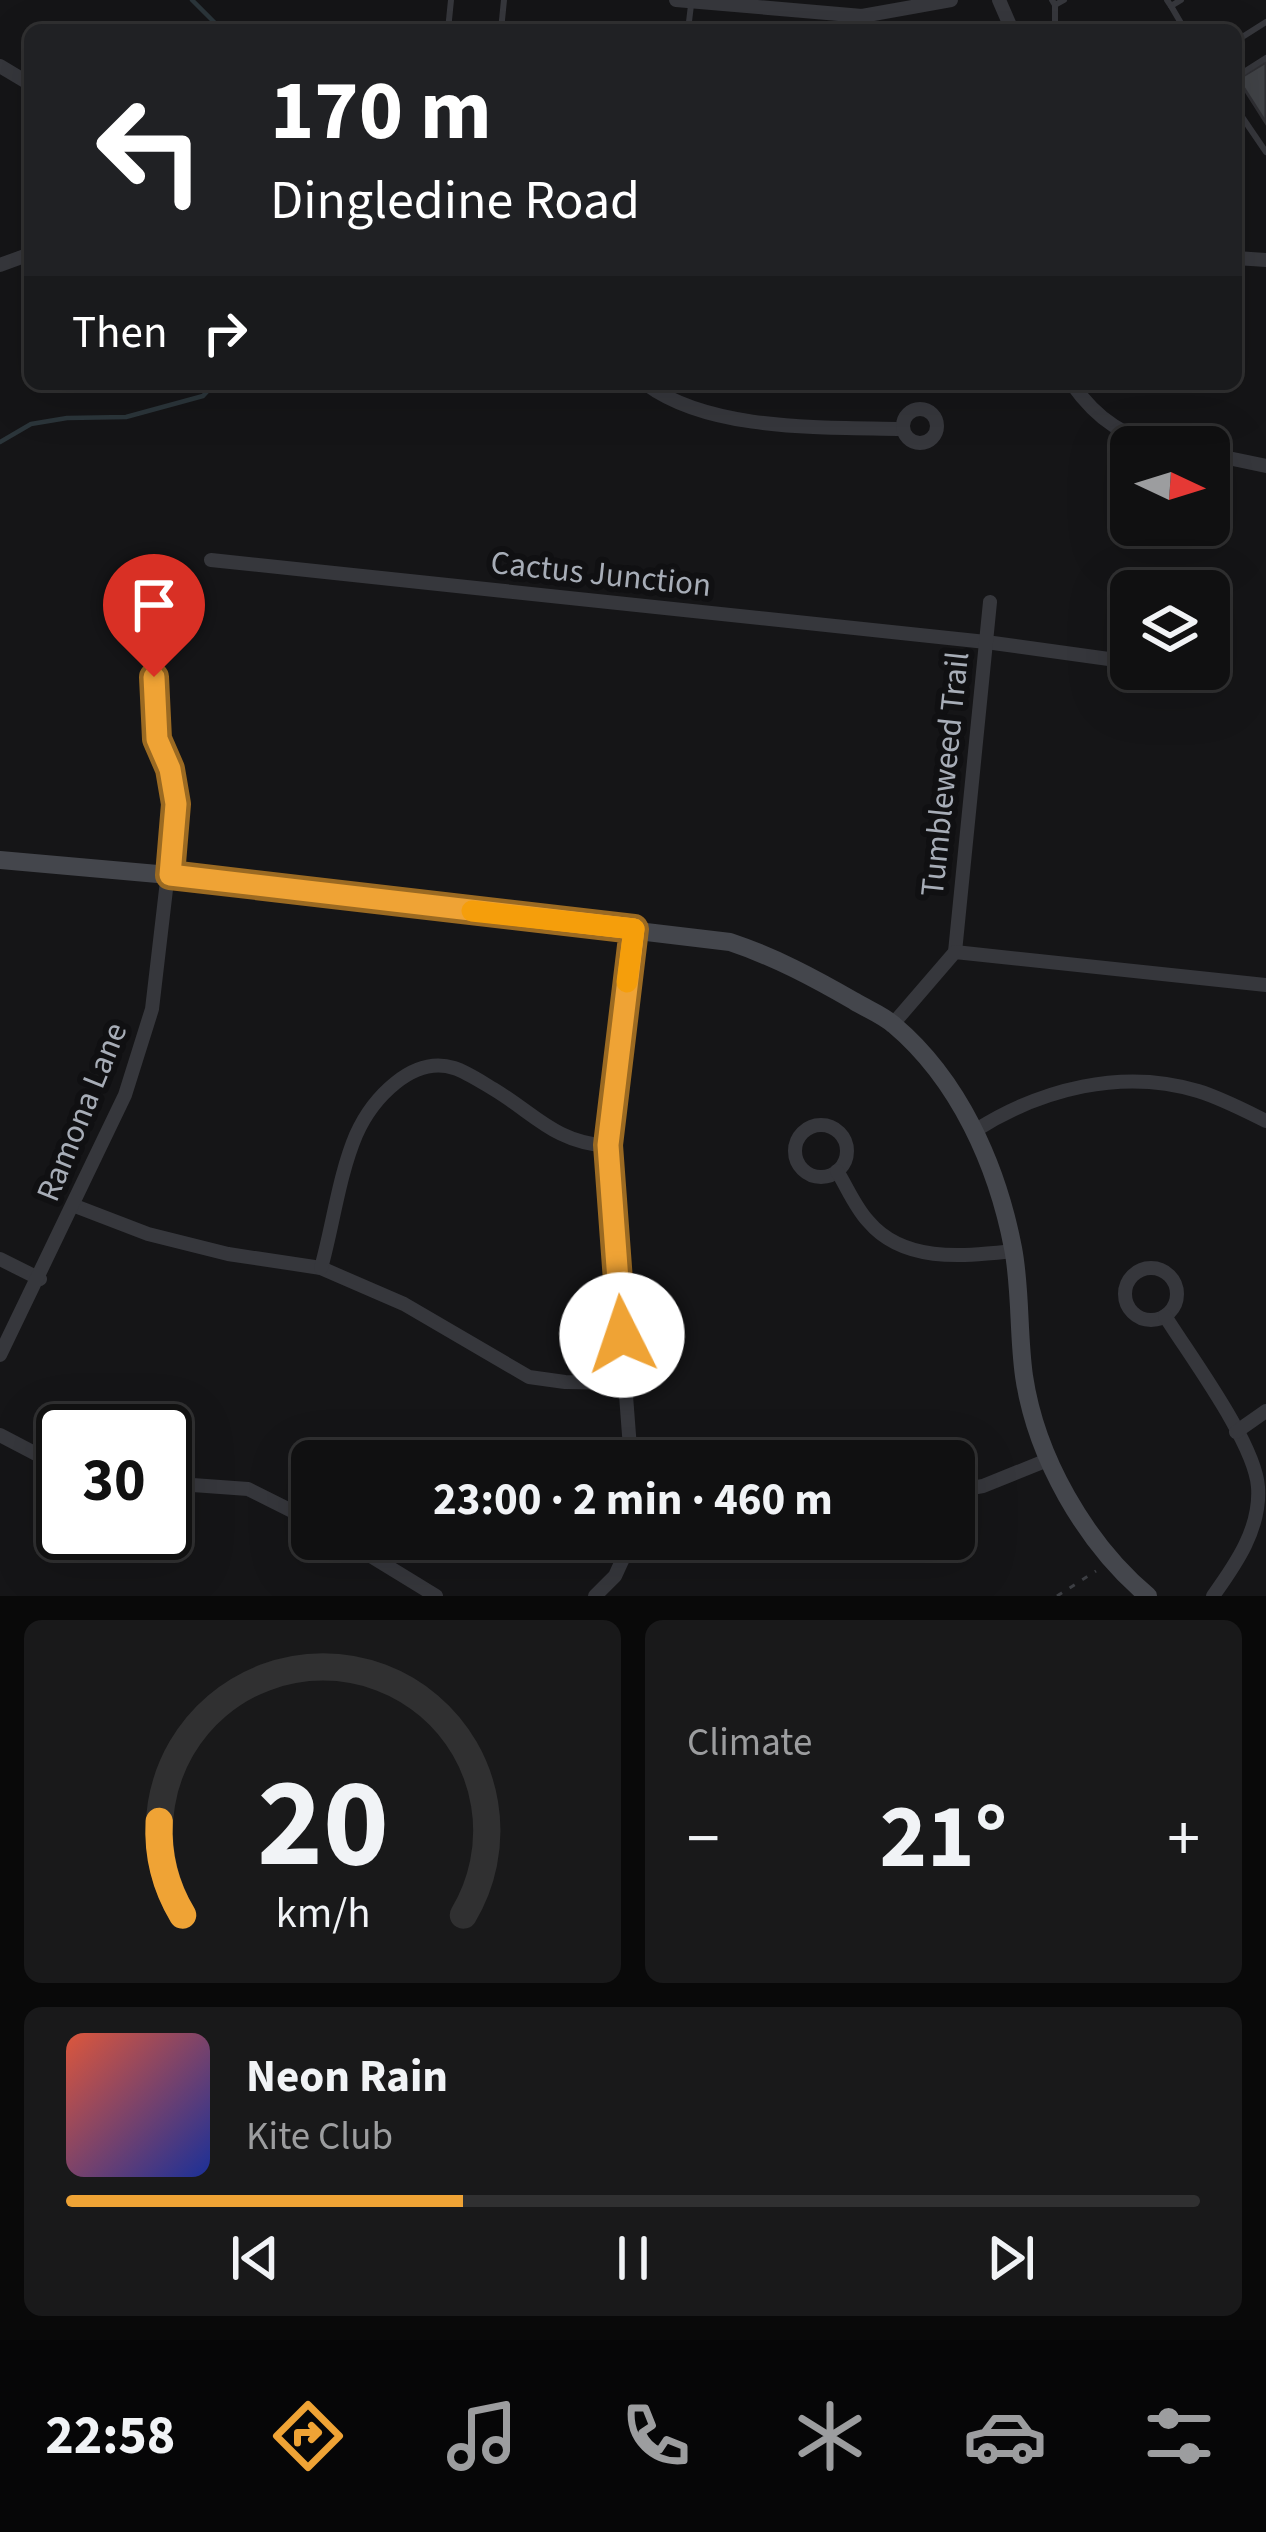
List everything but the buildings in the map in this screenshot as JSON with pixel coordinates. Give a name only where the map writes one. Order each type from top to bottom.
[{"type":"street","points":[[676,0],[862,16],[951,0]]},
{"type":"street","points":[[657,390],[703,414],[902,429]]},
{"type":"street","points":[[1076,390],[1110,427]]},
{"type":"street","points":[[1230,458],[1266,466]]},
{"type":"street","name":"Cactus Junction","points":[[211,560],[1110,658]]},
{"type":"street","name":"Tumbleweed Trail","points":[[955,952],[991,602]]},
{"type":"street","name":"Ramona Lane","points":[[0,1355],[125,1095],[152,1009],[176,804],[170,769],[157,739],[154,677]]},
{"type":"street","points":[[0,860],[170,875],[730,942],[774,957],[893,1024],[944,1082],[976,1130],[1000,1193],[1014,1251],[1025,1383],[1050,1460],[1089,1534],[1148,1596]]},
{"type":"street","points":[[630,1440],[608,1145],[634,929]]},
{"type":"street","points":[[893,1024],[955,952],[1266,985]]},
{"type":"street","points":[[321,1268],[356,1135],[383,1092],[420,1068],[452,1067],[498,1092],[549,1130],[580,1144],[608,1145]]},
{"type":"street","points":[[976,1130],[1032,1100],[1098,1083],[1195,1090],[1266,1121]]},
{"type":"street","points":[[837,1171],[867,1221],[887,1238],[918,1252],[951,1257],[1014,1251]]},
{"type":"street","points":[[75,1206],[148,1234],[228,1254],[321,1268],[404,1304],[529,1377],[626,1383]]},
{"type":"street","points":[[0,1259],[40,1279]]},
{"type":"street","points":[[1165,1316],[1250,1457],[1258,1486],[1255,1520],[1241,1556],[1214,1596]]},
{"type":"street","points":[[1236,1432],[1266,1411]]},
{"type":"street","points":[[0,1435],[36,1454]]},
{"type":"street","points":[[975,1487],[1050,1460]]},
{"type":"street","points":[[192,1486],[248,1489],[291,1510]]},
{"type":"street","points":[[372,1560],[414,1590],[436,1596]]},
{"type":"street","points":[[595,1596],[615,1576],[622,1560]]},
{"type":"lane","points":[[1053,3],[1064,0]]},
{"type":"lane","points":[[1169,3],[1181,0]]},
{"type":"lane","points":[[1242,117],[1266,152]]},
{"type":"path","points":[[1057,1596],[1101,1567]]},
{"type":"path","points":[[1074,1586],[1081,1596]]},
{"type":"waterway","points":[[192,0],[216,24]]},
{"type":"waterway","points":[[0,442],[31,424],[126,417],[203,396],[208,390]]},
{"type":"slow traffic","points":[[472,911],[634,929],[627,982]]},
{"type":"route","points":[[154,677],[157,739],[170,769],[176,804],[170,875],[634,929],[608,1145],[622,1335]]}]
